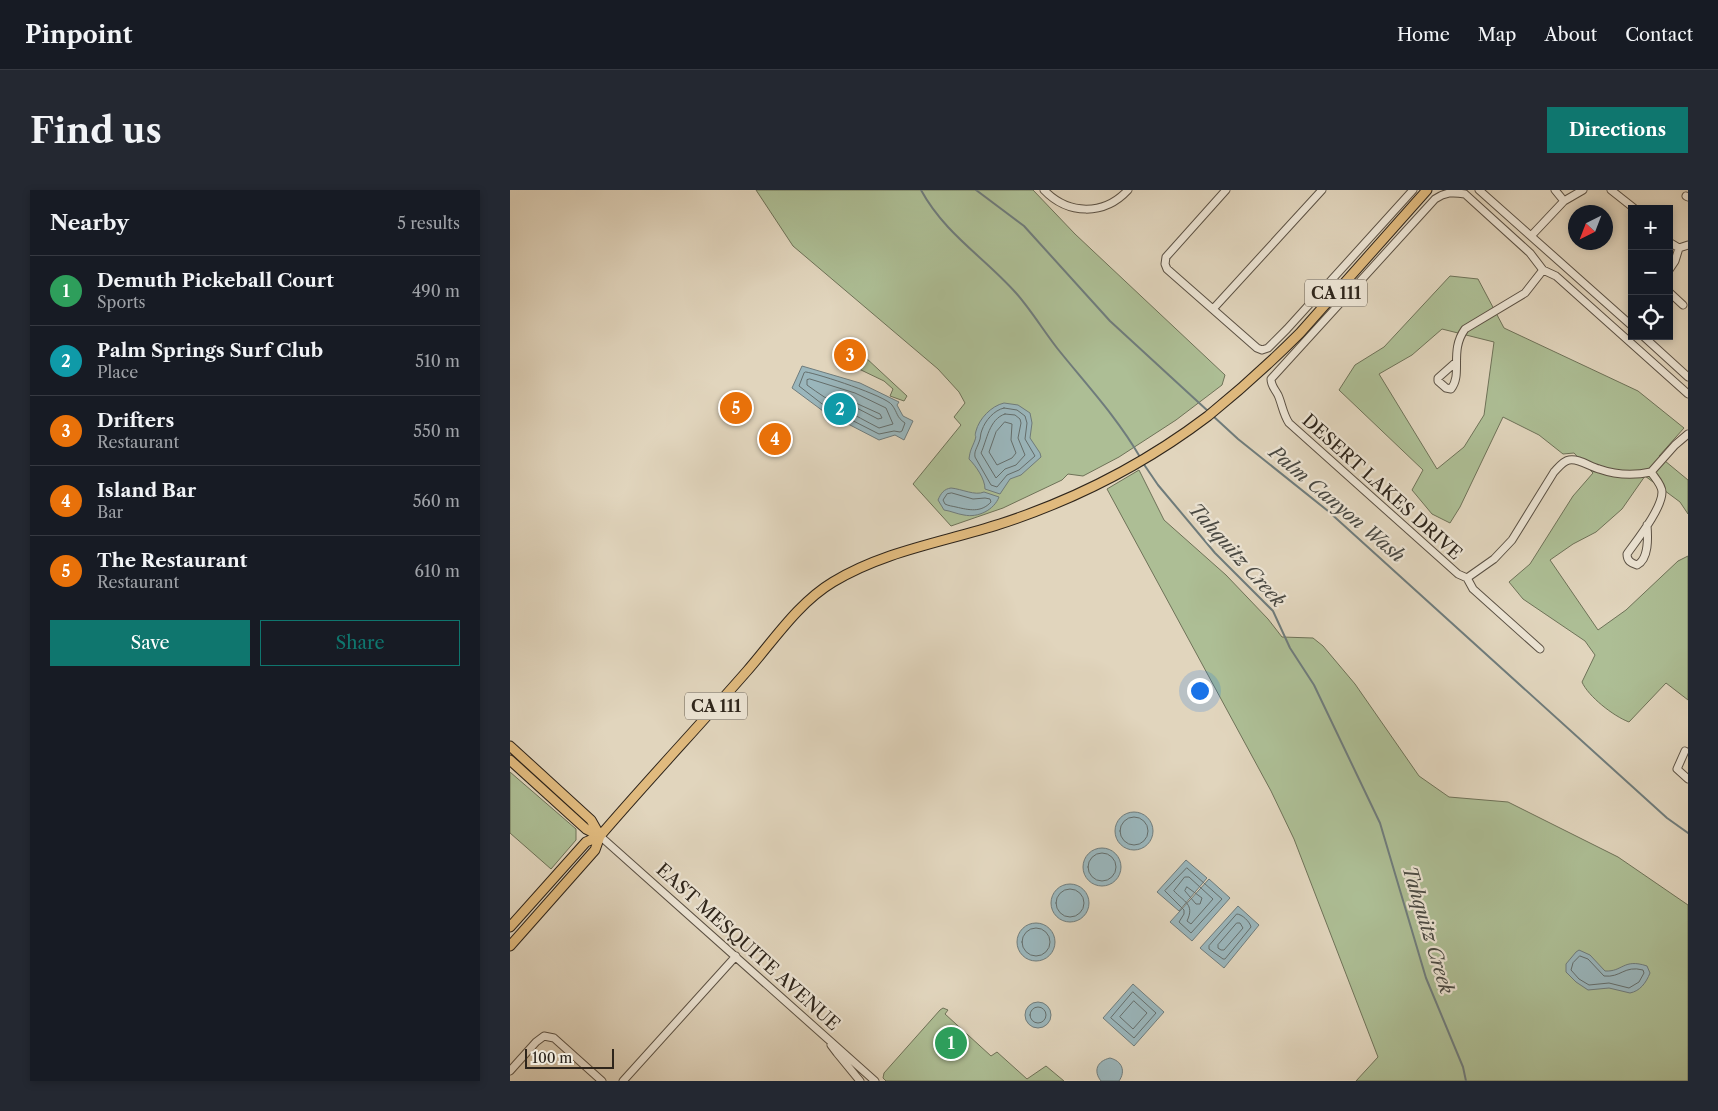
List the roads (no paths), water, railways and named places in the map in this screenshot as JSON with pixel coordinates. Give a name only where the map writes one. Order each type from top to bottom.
[{"type":"main road","name":"CA 111","points":[[510,944],[595,850],[600,836],[749,669],[794,614],[831,583],[880,559],[1002,523],[1077,494],[1148,456],[1191,428],[1238,390],[1300,332],[1427,190]]},
{"type":"main road","points":[[510,746],[591,820],[600,836]]},
{"type":"main road","points":[[510,760],[586,829],[600,836]]},
{"type":"main road","name":"CA 111","points":[[510,928],[586,842],[600,836]]},
{"type":"street","points":[[1044,190],[1061,204],[1080,210],[1110,205],[1128,190]]},
{"type":"street","points":[[1226,190],[1166,257],[1165,264],[1167,269],[1257,348],[1262,350],[1268,348],[1287,328],[1412,190]]},
{"type":"street","points":[[1213,309],[1322,190]]},
{"type":"street","points":[[1479,190],[1628,322]]},
{"type":"street","points":[[1555,190],[1564,201]]},
{"type":"street","points":[[1531,236],[1564,201],[1583,190]]},
{"type":"street","points":[[1611,190],[1630,205]]},
{"type":"street","name":"DESERT LAKES DRIVE","points":[[1540,648],[1473,589],[1467,578],[1458,574],[1288,423],[1271,379],[1442,193],[1465,194],[1530,253],[1543,270],[1556,276],[1688,394]]},
{"type":"street","points":[[1673,244],[1679,248],[1688,245]]},
{"type":"street","points":[[1673,264],[1679,248]]},
{"type":"street","points":[[1456,362],[1459,338],[1465,329],[1520,297],[1543,270]]},
{"type":"street","points":[[1673,295],[1684,304]]},
{"type":"street","points":[[1647,340],[1688,377]]},
{"type":"street","points":[[1467,578],[1494,559],[1512,540],[1554,472],[1563,463],[1569,460],[1577,460],[1600,470],[1627,475],[1651,472],[1675,445],[1688,434]]},
{"type":"street","points":[[1647,526],[1648,538],[1644,560],[1637,565],[1631,563],[1627,558],[1627,554],[1647,526],[1659,504],[1662,492],[1659,483],[1651,472]]},
{"type":"street","points":[[1685,751],[1677,769],[1688,779]]},
{"type":"street","name":"EAST MESQUITE AVENUE","points":[[600,836],[872,1080]]},
{"type":"street","points":[[623,1081],[736,956]]},
{"type":"street","points":[[510,1071],[536,1042],[544,1036],[554,1038],[602,1081]]},
{"type":"street","points":[[827,1038],[860,1081]]},
{"type":"water","points":[[802,366],[860,383],[899,402],[897,405],[903,416],[913,421],[904,440],[895,435],[879,440],[823,411],[792,388]]},
{"type":"water","points":[[1004,403],[1018,405],[1030,413],[1032,423],[1030,438],[1041,457],[1021,475],[1010,479],[1000,494],[985,489],[980,473],[969,459],[980,422],[990,410]]},
{"type":"water","points":[[951,488],[973,493],[984,492],[999,497],[997,502],[985,512],[969,516],[961,515],[944,510],[938,500],[946,489]]},
{"type":"water","points":[[1134,812],[1141,813],[1147,818],[1152,824],[1152,838],[1147,844],[1141,849],[1134,850],[1127,849],[1121,844],[1116,838],[1115,831],[1116,824],[1121,818],[1127,813]]},
{"type":"water","points":[[1102,848],[1115,854],[1121,867],[1115,880],[1102,886],[1089,880],[1083,867],[1089,854]]},
{"type":"water","points":[[1186,860],[1207,878],[1179,911],[1157,892]]},
{"type":"water","points":[[1209,879],[1230,898],[1192,941],[1170,922]]},
{"type":"water","points":[[1070,884],[1083,890],[1089,903],[1083,916],[1070,922],[1057,916],[1051,903],[1057,890]]},
{"type":"water","points":[[1238,906],[1259,925],[1224,968],[1200,948]]},
{"type":"water","points":[[1036,923],[1049,929],[1055,942],[1049,955],[1036,961],[1023,955],[1017,942],[1023,929]]},
{"type":"water","points":[[1579,950],[1590,955],[1605,971],[1616,970],[1628,964],[1639,964],[1647,966],[1650,973],[1642,986],[1630,993],[1609,988],[1588,990],[1566,972],[1566,964]]},
{"type":"water","points":[[1133,984],[1164,1012],[1134,1046],[1103,1018]]},
{"type":"water","points":[[1038,1002],[1047,1006],[1051,1015],[1047,1024],[1038,1028],[1029,1024],[1025,1015],[1029,1006]]},
{"type":"water","points":[[1110,1058],[1117,1061],[1122,1067],[1121,1077],[1119,1081],[1101,1081],[1097,1074],[1099,1064]]},
{"type":"waterway","name":"Tahquitz Creek","points":[[921,190],[941,220],[1004,280],[1021,300],[1111,414],[1140,457]]},
{"type":"waterway","name":"Palm Canyon Wash","points":[[976,190],[1024,226],[1110,321],[1209,412]]},
{"type":"waterway","name":"Palm Canyon Wash","points":[[1213,416],[1238,439],[1328,511],[1667,818],[1688,833]]},
{"type":"waterway","name":"Tahquitz Creek","points":[[1143,463],[1158,485],[1215,553],[1273,611],[1290,648],[1314,685],[1380,823],[1426,978],[1463,1067],[1466,1081]]},
{"type":"place","name":"Drifters","points":[[850,355]]},
{"type":"place","name":"The Restaurant","points":[[736,408]]},
{"type":"place","name":"Palm Springs Surf Club","points":[[840,409]]},
{"type":"place","name":"Island Bar","points":[[775,439]]},
{"type":"place","name":"Demuth Pickeball Court","points":[[951,1043]]}]
